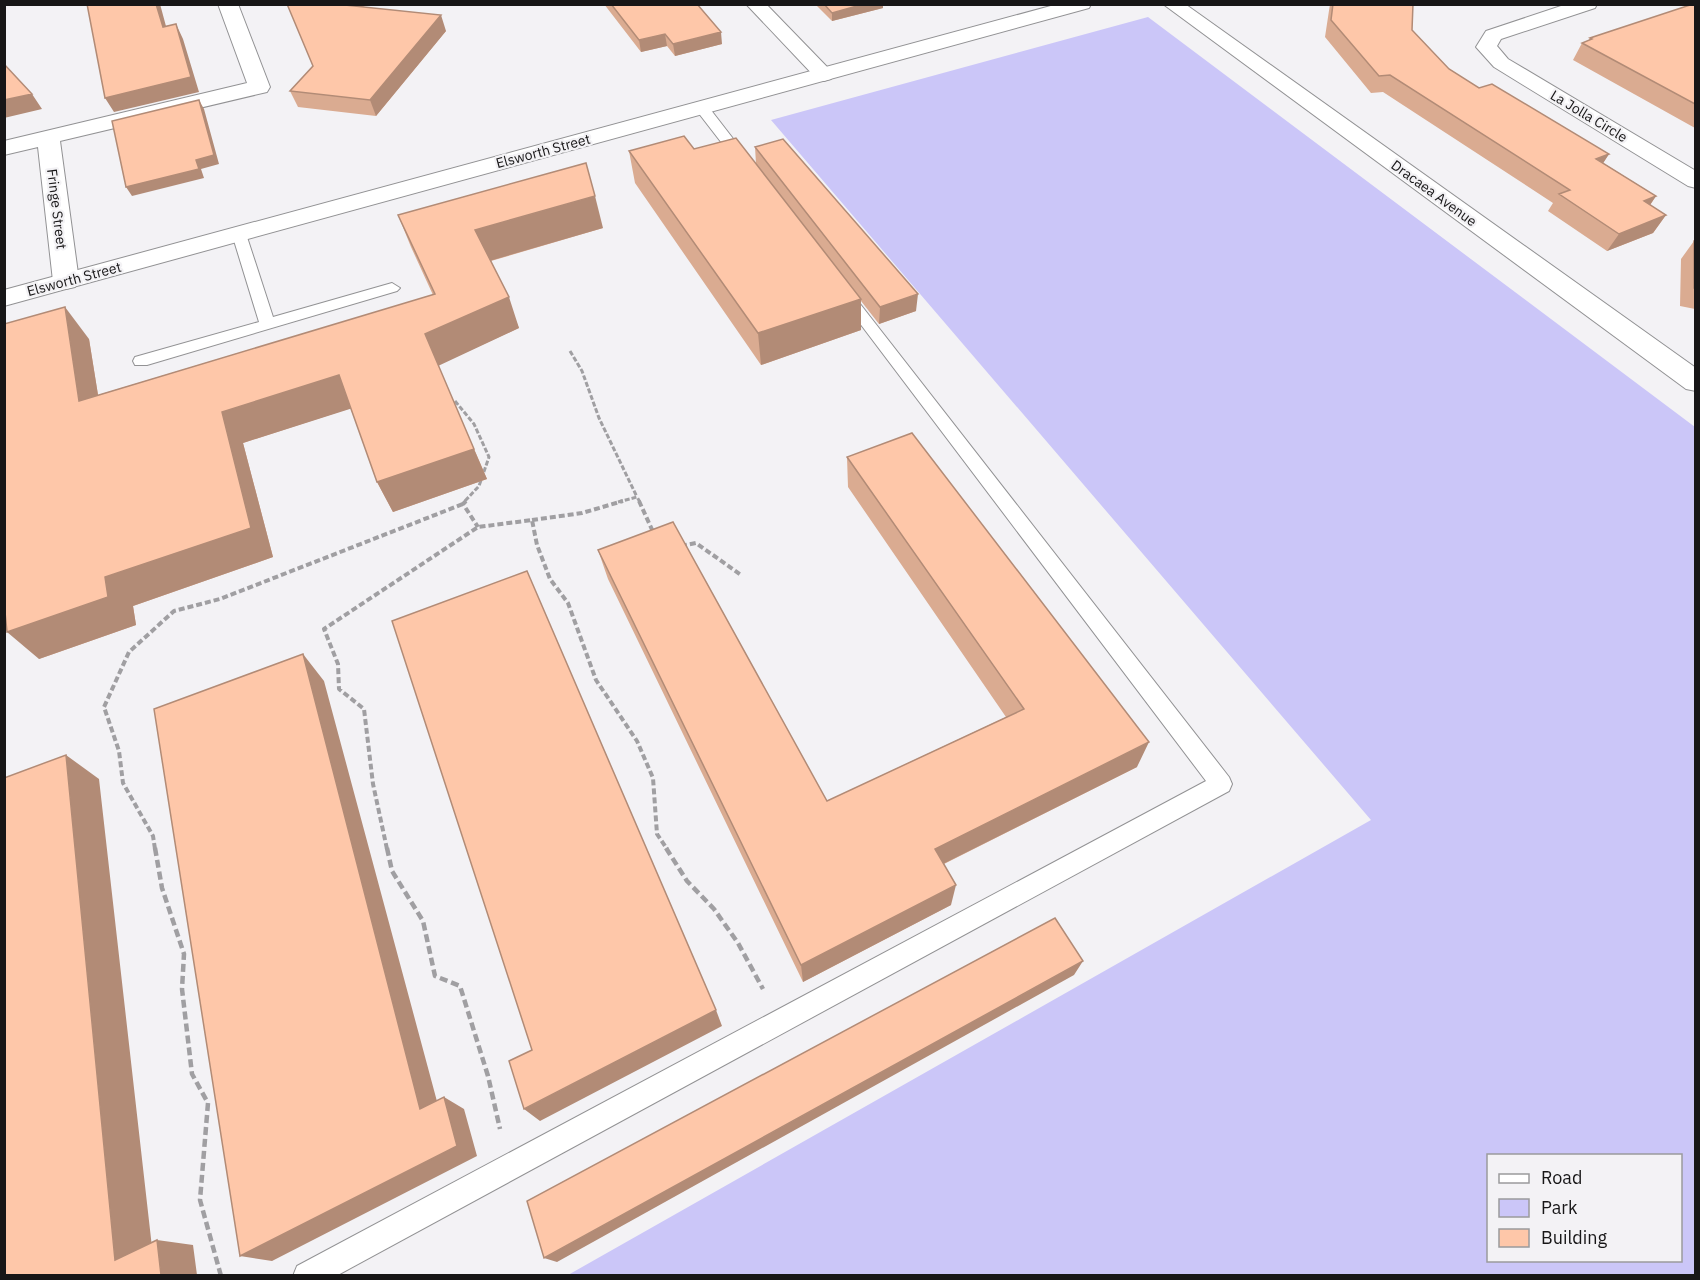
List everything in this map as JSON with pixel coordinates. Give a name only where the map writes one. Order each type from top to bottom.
[{"type":"street","points":[[4,148],[259,87],[228,4]]},
{"type":"street","points":[[755,4],[824,75]]},
{"type":"street","name":"Elsworth Street","points":[[4,298],[1082,4]]},
{"type":"street","name":"Dracaea Avenue","points":[[1172,4],[1695,382]]},
{"type":"street","name":"La Jolla Circle","points":[[1587,4],[1493,35],[1486,47],[1501,63],[1695,181]]},
{"type":"street","name":"Fringe Street","points":[[48,138],[66,281]]},
{"type":"lane","points":[[702,108],[759,181]]},
{"type":"lane","points":[[239,234],[267,324]]},
{"type":"lane","points":[[307,1275],[1221,784],[831,276]]},
{"type":"lane","points":[[141,361],[392,288]]},
{"type":"path","points":[[570,351],[582,371],[599,418],[656,539]]},
{"type":"path","points":[[221,1275],[200,1200],[208,1103],[192,1074],[182,989],[184,954],[162,888],[153,836],[123,783],[119,751],[104,707],[129,652],[174,611],[220,599],[463,504],[479,486],[489,457],[474,424],[455,402]]},
{"type":"path","points":[[509,1167],[488,1076],[460,986],[435,976],[423,921],[392,871],[373,784],[363,709],[339,689],[338,664],[324,629],[478,527],[582,513],[637,497]]},
{"type":"path","points":[[463,504],[478,527]]},
{"type":"path","points":[[532,520],[537,545],[550,579],[568,603],[596,680],[637,741],[653,778],[657,834],[687,881],[714,909],[738,943],[780,1021]]},
{"type":"path","points":[[673,548],[696,543],[714,554],[729,569],[741,575]]},
{"type":"green space","points":[[1148,17],[1695,427],[1695,1275],[568,1275],[1371,820],[771,120]]},
{"type":"building","points":[[87,4],[156,4],[163,27],[176,24],[191,77],[105,98]]},
{"type":"building","points":[[287,4],[335,4],[441,15],[370,100],[290,91],[313,66]]},
{"type":"building","points":[[611,4],[697,4],[721,32],[673,44],[665,34],[639,40]]},
{"type":"building","points":[[824,4],[864,4],[832,13]]},
{"type":"building","points":[[1333,4],[1413,4],[1412,30],[1449,69],[1479,88],[1492,84],[1609,154],[1596,159],[1656,196],[1644,201],[1666,215],[1619,234],[1559,194],[1570,190],[1390,75],[1379,76],[1331,20]]},
{"type":"building","points":[[1695,4],[1695,104],[1582,43],[1592,39],[1590,38]]},
{"type":"building","points":[[4,64],[32,94],[4,100]]},
{"type":"building","points":[[199,100],[214,155],[196,160],[199,169],[126,187],[112,121]]},
{"type":"building","points":[[684,136],[694,149],[736,138],[861,299],[758,333],[629,151]]},
{"type":"building","points":[[783,139],[918,294],[880,307],[755,147]]},
{"type":"building","points":[[586,163],[595,196],[475,230],[509,297],[425,334],[474,449],[377,482],[339,375],[222,412],[251,528],[105,577],[108,597],[7,632],[4,602],[4,324],[65,307],[79,401],[435,294],[398,215]]},
{"type":"building","points":[[1695,241],[1695,288],[1694,288]]},
{"type":"building","points":[[912,433],[1149,742],[935,849],[956,885],[801,965],[598,550],[673,522],[827,801],[1024,709],[847,457]]},
{"type":"building","points":[[527,571],[716,1010],[524,1109],[509,1061],[532,1050],[392,621]]},
{"type":"building","points":[[303,654],[420,1109],[444,1097],[457,1146],[240,1256],[154,709]]},
{"type":"building","points":[[66,755],[115,1260],[157,1240],[161,1275],[4,1275],[4,778]]},
{"type":"building","points":[[1055,918],[1083,961],[544,1258],[527,1201]]}]
